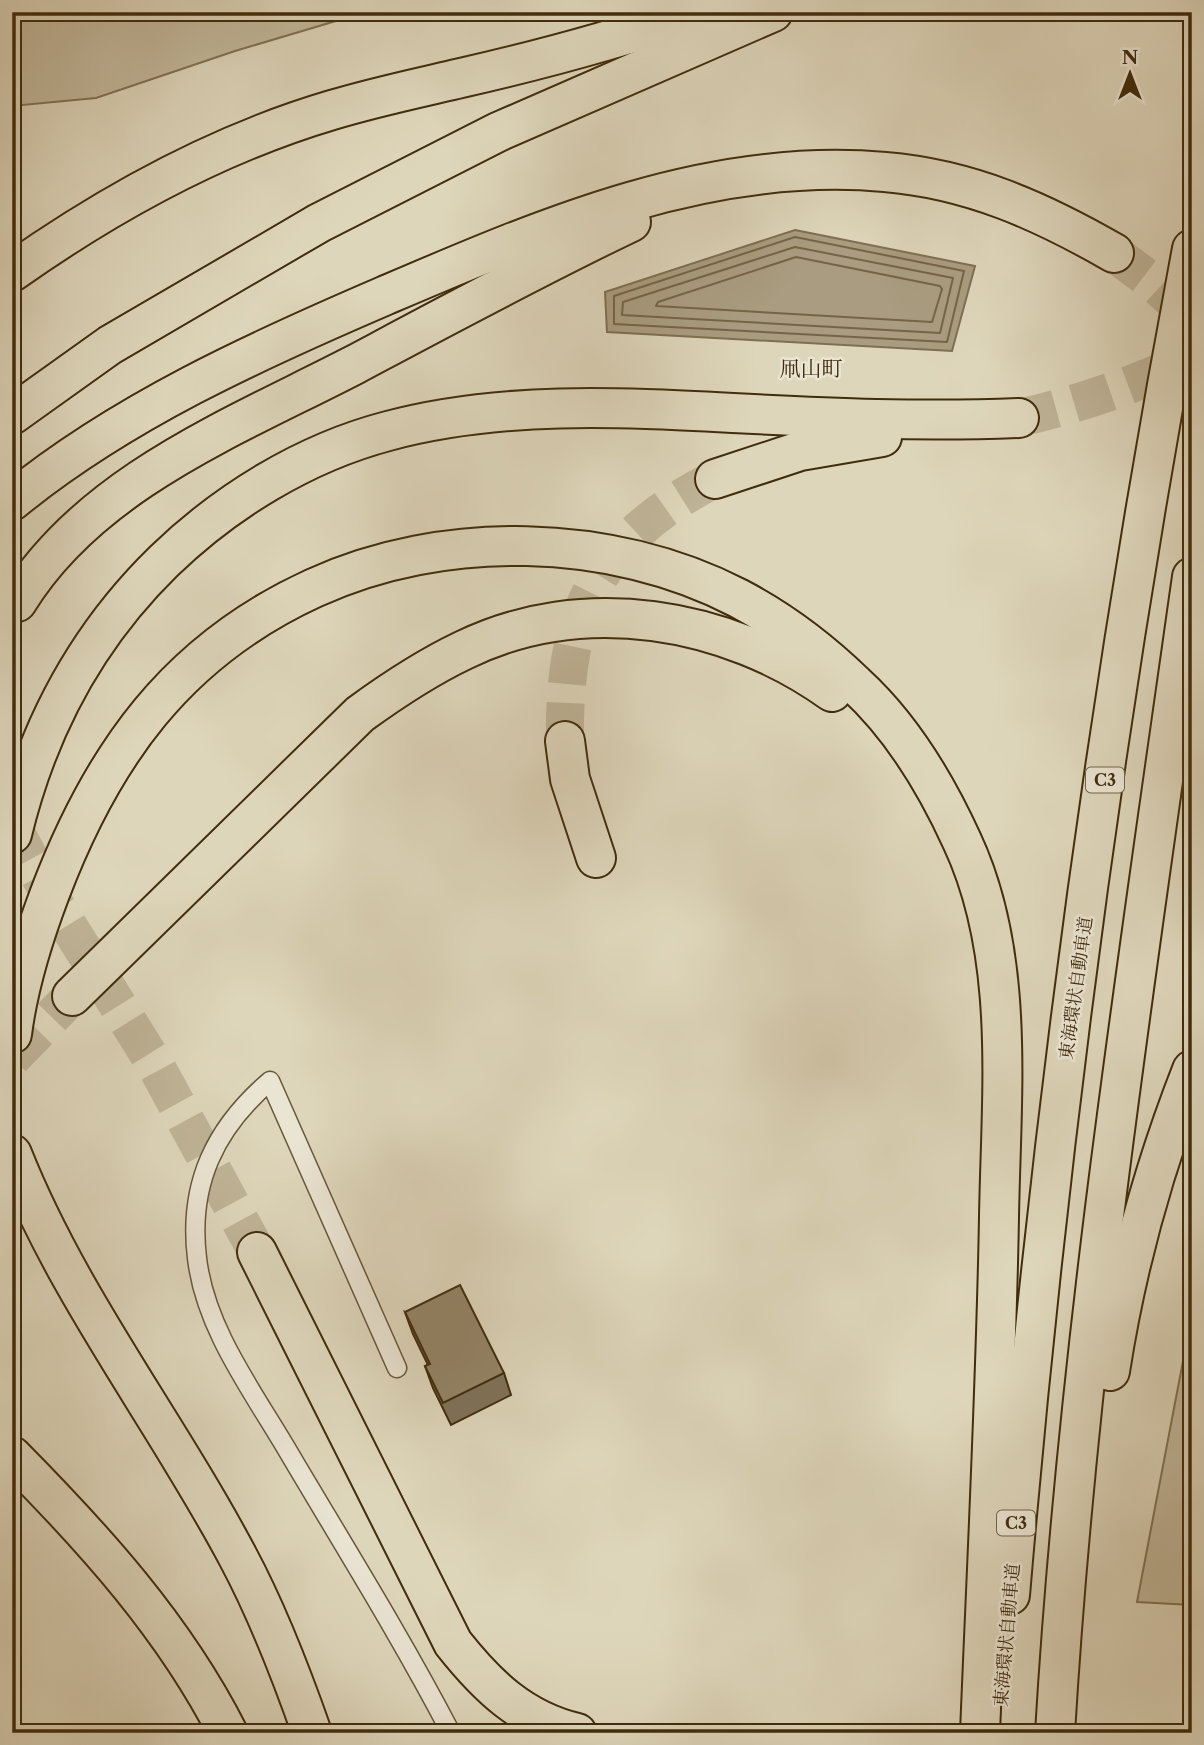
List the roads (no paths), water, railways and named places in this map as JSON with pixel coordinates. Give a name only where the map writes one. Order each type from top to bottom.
[{"type":"highway","points":[[12,272],[151,186],[210,155],[268,131],[332,110],[528,62],[696,12]]},
{"type":"highway","points":[[12,415],[110,345],[319,223],[498,132],[773,12]]},
{"type":"highway","points":[[16,602],[36,571],[90,515],[168,464],[232,429],[638,219],[730,188],[832,170]]},
{"type":"highway","points":[[12,501],[76,455],[219,373],[315,326],[490,251],[567,222],[681,187],[732,177],[832,170],[933,177],[981,189],[1026,206],[1114,253]]},
{"type":"highway","name":"東海環状自動車道","points":[[999,1733],[1036,1314],[1094,851],[1158,431],[1192,249]]},
{"type":"highway","points":[[12,834],[32,767],[51,717],[75,671],[138,586],[180,545],[228,508],[276,477],[328,452],[386,431],[446,418],[512,410],[648,409],[891,421],[1019,418],[845,441],[778,457],[715,479]]},
{"type":"highway","points":[[12,1034],[30,950],[62,860],[96,788],[125,742],[185,676],[267,615],[313,589],[405,557],[456,549],[553,548],[644,563],[690,577],[737,598],[781,625],[858,686],[919,760],[943,802],[980,886],[990,927],[997,977],[1002,1097],[997,1315],[980,1733]]},
{"type":"highway","points":[[1069,1733],[1104,1323],[1147,881],[1192,577]]},
{"type":"highway","points":[[72,996],[359,714],[410,678],[466,649],[515,631],[579,618],[632,618],[695,629],[750,645],[799,668],[863,715],[943,802]]},
{"type":"highway","points":[[565,741],[570,779],[596,858]]},
{"type":"highway","points":[[1055,1733],[1104,1323],[1192,1070]]},
{"type":"highway","points":[[12,1122],[27,1191]]},
{"type":"highway","points":[[12,1154],[50,1238],[238,1556],[270,1622],[312,1733]]},
{"type":"highway","points":[[257,1252],[453,1643],[477,1673],[503,1698],[532,1717],[577,1733]]},
{"type":"highway","points":[[12,1456],[79,1525],[153,1611],[228,1733]]},
{"type":"lane","points":[[397,1368],[270,1081],[242,1105],[222,1132],[206,1165],[195,1225],[203,1291],[237,1365],[402,1643],[451,1733]]},
{"type":"water","points":[[795,230],[975,266],[952,351],[607,332],[605,292]]},
{"type":"tunnel","points":[[1114,253],[1155,284],[1192,318]]},
{"type":"tunnel","points":[[1019,418],[1107,393],[1192,358]]},
{"type":"tunnel","points":[[565,741],[566,695],[571,654],[581,617],[595,584],[616,554],[642,527],[675,502],[715,479]]},
{"type":"tunnel","points":[[12,826],[56,906],[157,1068],[257,1252]]},
{"type":"tunnel","points":[[12,1058],[72,996]]},
{"type":"district","name":"凧山町","points":[[811,368]]}]
